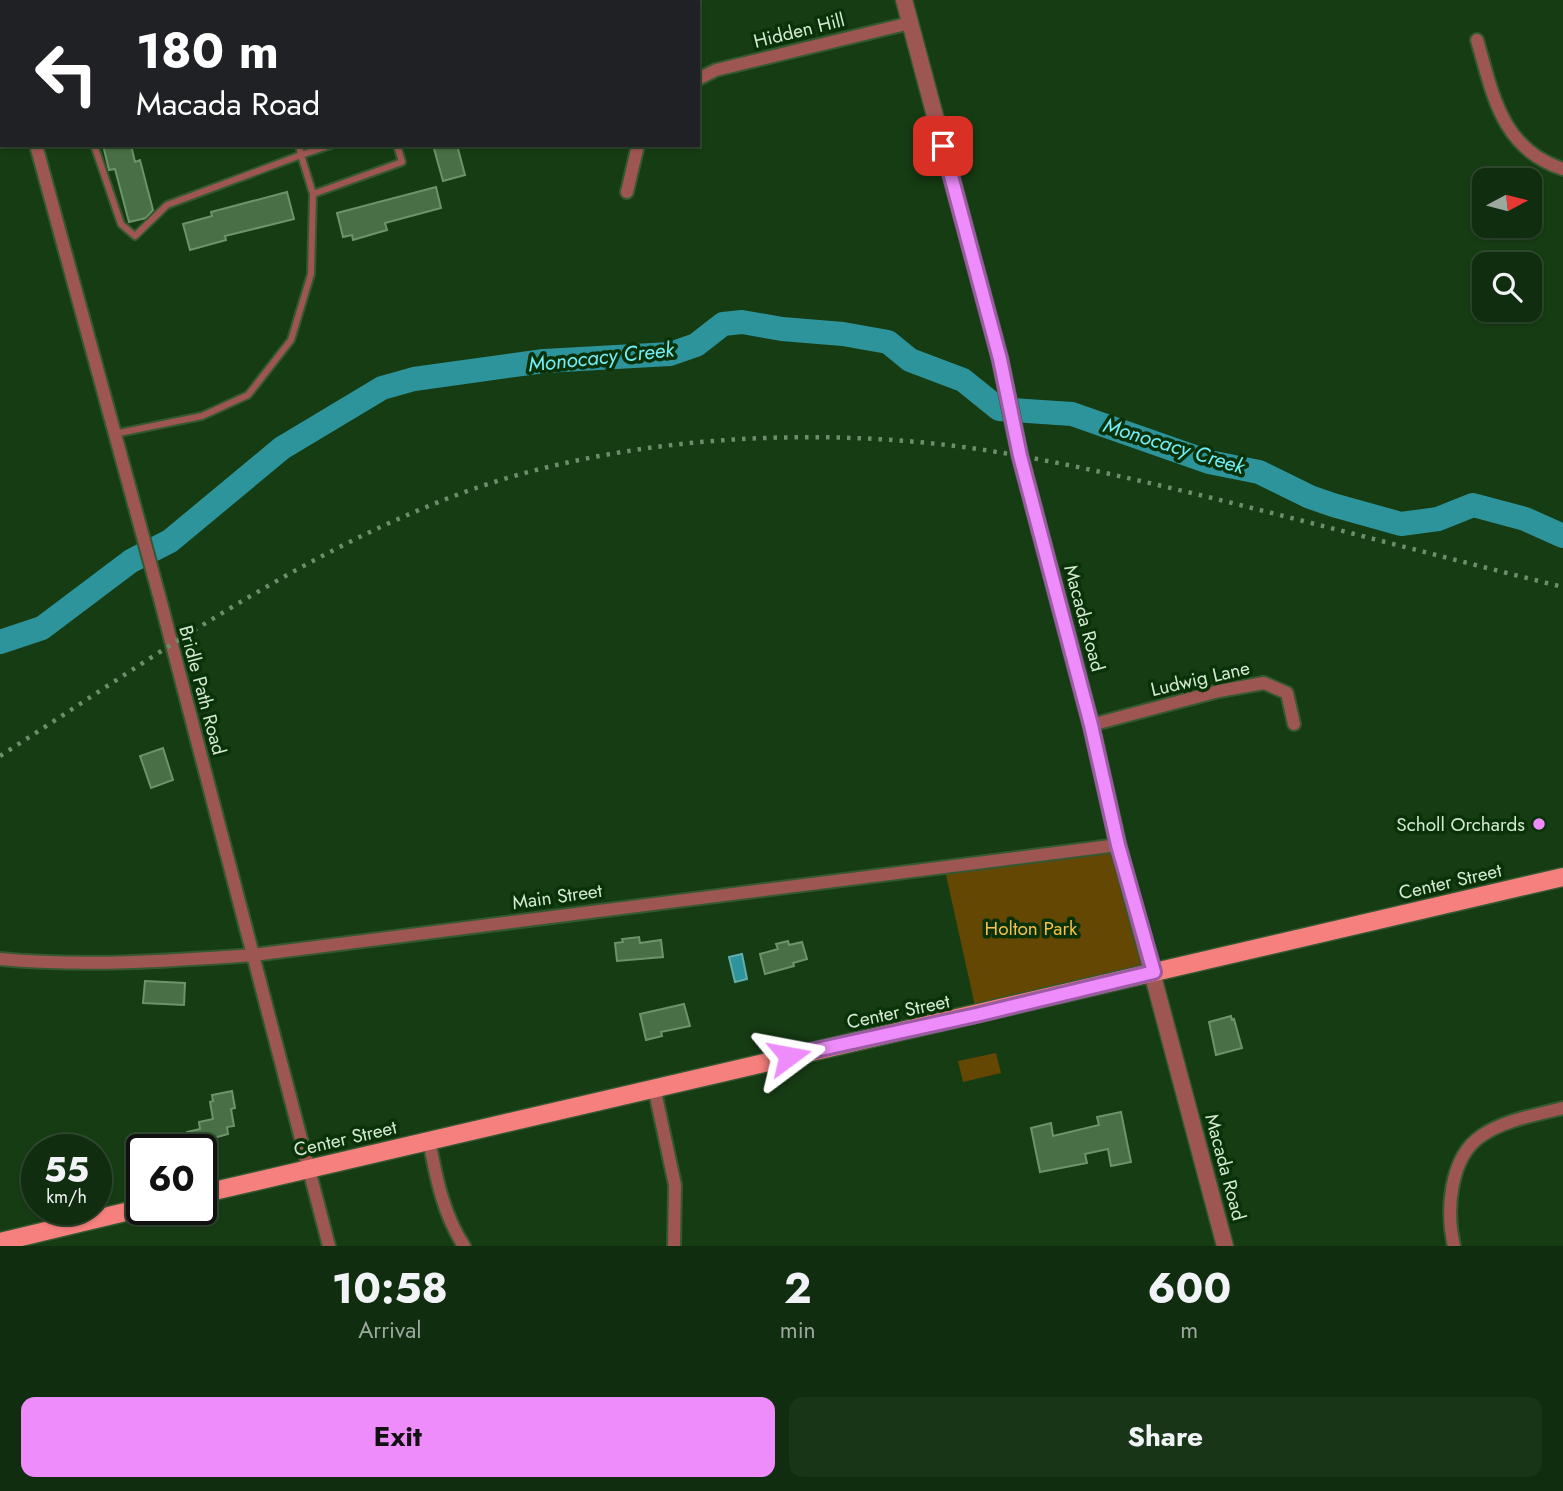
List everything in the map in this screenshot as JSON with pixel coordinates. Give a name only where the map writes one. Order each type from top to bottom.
[{"type":"main road","name":"Center Street","points":[[217,1190],[1563,877]]},
{"type":"main road","points":[[0,1242],[126,1212]]},
{"type":"street","name":"Macada Road","points":[[904,0],[1000,359],[1017,442],[1091,725],[1118,845],[1225,1246]]},
{"type":"street","name":"Hidden Hill","points":[[700,78],[716,70],[910,23]]},
{"type":"street","points":[[1478,40],[1501,118],[1530,151],[1563,169]]},
{"type":"street","name":"Bridle Path Road","points":[[37,147],[160,599],[329,1246]]},
{"type":"street","points":[[627,192],[637,147]]},
{"type":"street","name":"Ludwig Lane","points":[[1091,725],[1219,691],[1264,683],[1287,693],[1294,724]]},
{"type":"street","name":"Main Street","points":[[0,959],[61,964],[253,955],[1118,845]]},
{"type":"street","points":[[654,1087],[675,1185],[674,1246]]},
{"type":"street","points":[[1454,1246],[1450,1226],[1450,1195],[1469,1148],[1480,1136],[1510,1122],[1563,1108]]},
{"type":"street","points":[[429,1140],[436,1181],[449,1219],[464,1246]]},
{"type":"lane","points":[[95,147],[121,224],[135,236],[167,205],[325,147]]},
{"type":"lane","points":[[113,434],[202,416],[248,395],[291,340],[310,274],[313,194],[299,147]]},
{"type":"lane","points":[[313,194],[402,162],[398,147]]},
{"type":"green space","name":"Holton Park","points":[[1118,845],[1154,972],[977,1015],[944,866]]},
{"type":"green space","points":[[996,1053],[1001,1073],[963,1082],[958,1061]]},
{"type":"water","points":[[742,954],[747,979],[735,982],[729,957]]},
{"type":"building","points":[[103,147],[131,147],[135,162],[140,160],[153,210],[146,218],[129,222],[115,169],[109,170]]},
{"type":"building","points":[[434,147],[458,147],[465,175],[443,181]]},
{"type":"building","points":[[436,187],[441,208],[385,223],[387,230],[353,240],[352,235],[343,237],[337,213]]},
{"type":"building","points":[[287,192],[294,219],[225,236],[226,240],[190,250],[183,224],[212,216],[211,212]]},
{"type":"building","points":[[163,748],[173,780],[151,788],[140,756]]},
{"type":"building","points":[[639,937],[640,943],[661,940],[663,957],[617,961],[615,943],[623,942],[622,939]]},
{"type":"building","points":[[788,941],[789,945],[802,942],[807,959],[793,963],[794,966],[765,974],[760,954],[778,949],[776,944]]},
{"type":"building","points":[[145,981],[185,983],[184,1005],[143,1003]]},
{"type":"building","points":[[684,1004],[690,1026],[661,1032],[662,1036],[646,1040],[640,1014]]},
{"type":"building","points":[[1231,1016],[1242,1048],[1216,1055],[1209,1022]]},
{"type":"building","points":[[232,1091],[234,1126],[227,1127],[228,1134],[217,1137],[217,1134],[187,1134],[200,1129],[199,1122],[213,1119],[210,1102],[213,1101],[212,1095]]},
{"type":"building","points":[[1121,1112],[1131,1162],[1111,1166],[1108,1149],[1085,1154],[1087,1163],[1040,1172],[1031,1128],[1051,1123],[1053,1136],[1099,1125],[1097,1117]]},
{"type":"waterway","name":"Monocacy Creek","points":[[0,642],[42,628],[131,561],[170,541],[282,448],[382,388],[414,379],[544,361],[670,354],[696,345],[723,324],[742,322],[888,342],[910,360],[963,380],[999,409],[1072,414],[1209,462],[1259,472],[1310,497],[1401,524],[1438,519],[1473,505],[1525,519],[1563,536]]},
{"type":"railway","points":[[0,756],[224,612],[341,546],[401,518],[462,493],[578,460],[701,442],[826,437],[947,445],[1011,454],[1200,495],[1563,587]]},
{"type":"place","name":"Scholl Orchards","points":[[1539,824]]},
{"type":"route","points":[[789,1056],[1154,972],[1118,845],[1091,725],[1020,456],[1000,359],[943,146]]}]
